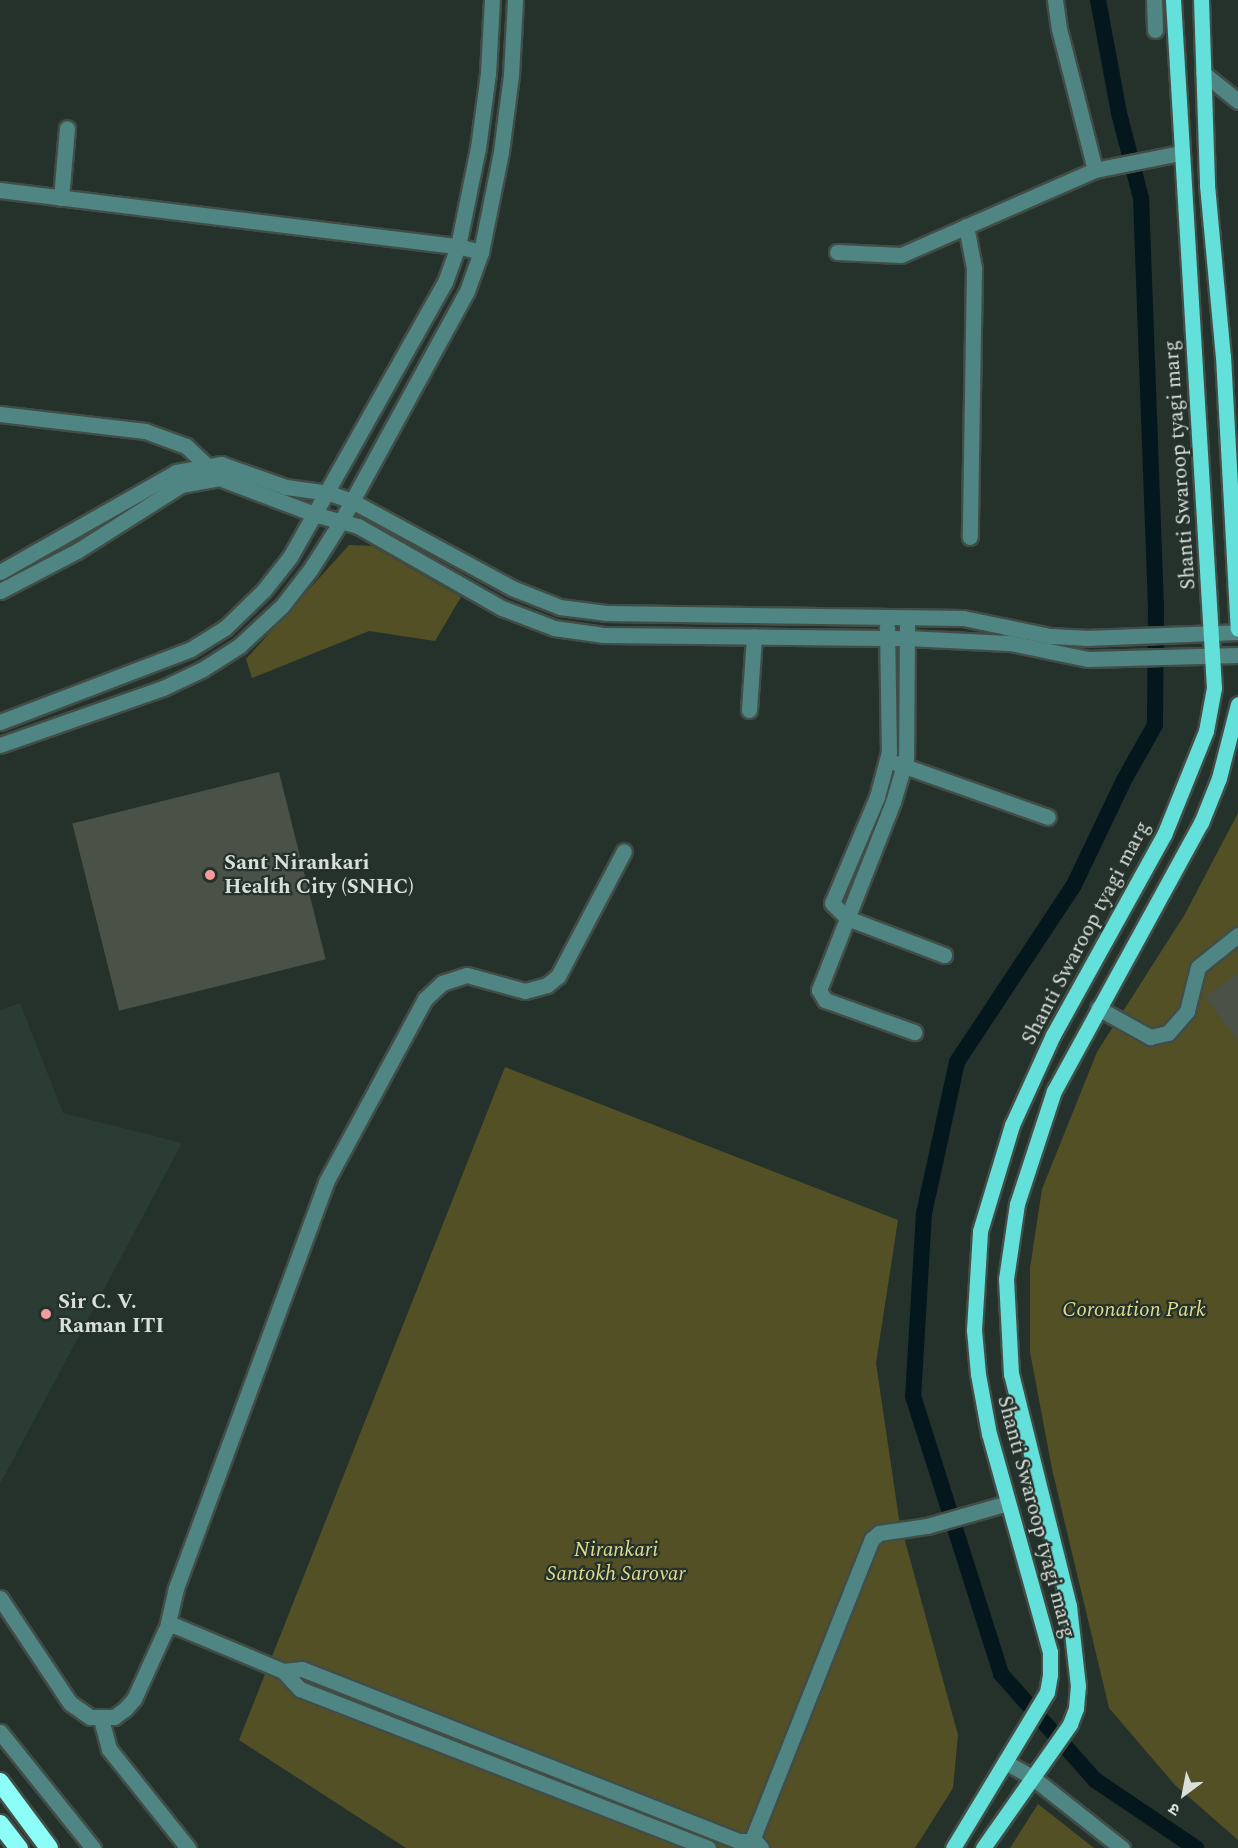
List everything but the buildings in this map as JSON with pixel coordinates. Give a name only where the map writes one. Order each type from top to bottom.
[{"type":"highway","points":[[0,1782],[49,1848]]},
{"type":"highway","points":[[0,1824],[19,1848]]},
{"type":"main road","name":"Shanti Swaroop tyagi marg","points":[[953,1848],[1047,1692],[1050,1652],[989,1434],[974,1330],[980,1231],[1012,1125],[1048,1045],[1164,835],[1206,731],[1214,688],[1214,656],[1182,185],[1173,154],[1175,76],[1173,0]]},
{"type":"main road","points":[[1201,0],[1207,185],[1223,356],[1238,631]]},
{"type":"main road","points":[[1175,76],[1203,73]]},
{"type":"main road","points":[[1182,185],[1207,185]]},
{"type":"main road","name":"Shanti Swaroop tyagi marg","points":[[983,1848],[1070,1724],[1076,1708],[1078,1686],[1069,1606],[1011,1374],[1006,1279],[1017,1203],[1054,1091],[1201,823],[1219,777],[1238,704]]},
{"type":"street","points":[[0,722],[154,666],[225,628],[264,590],[317,515],[423,327],[458,246],[478,148],[492,0]]},
{"type":"street","points":[[0,745],[163,688],[239,646],[282,606],[340,523],[383,440],[444,338],[481,252],[501,153],[515,0]]},
{"type":"street","points":[[1055,0],[1059,29],[1097,170]]},
{"type":"street","points":[[1154,0],[1155,30]]},
{"type":"street","points":[[490,21],[514,23]]},
{"type":"street","points":[[1203,73],[1238,101]]},
{"type":"street","points":[[61,198],[68,128]]},
{"type":"street","points":[[837,252],[901,255],[1097,170],[1173,154]]},
{"type":"street","points":[[0,190],[458,246],[481,252]]},
{"type":"street","points":[[966,226],[974,268],[970,537]]},
{"type":"street","points":[[0,414],[145,431],[186,447],[219,478],[340,523],[358,526],[517,614],[554,628],[604,635],[907,638],[1010,643],[1116,635],[1238,631]]},
{"type":"street","points":[[0,572],[68,537],[176,472],[206,464],[235,468],[286,486],[329,493],[352,501],[526,593],[560,607],[606,613],[907,615],[963,618],[1046,642],[1088,659],[1238,655]]},
{"type":"street","points":[[0,591],[77,551],[181,485],[219,478]]},
{"type":"street","points":[[517,614],[526,593]]},
{"type":"street","points":[[749,710],[760,636],[766,614]]},
{"type":"street","points":[[887,615],[891,727],[887,760],[877,797],[834,896],[833,908],[847,918],[944,956]]},
{"type":"street","points":[[907,615],[909,731],[904,765],[893,802],[820,984],[821,996],[914,1032]]},
{"type":"street","points":[[34,710],[42,730]]},
{"type":"street","points":[[887,760],[1048,817]]},
{"type":"street","points":[[0,1598],[70,1703],[80,1713],[101,1719],[114,1717],[134,1699],[167,1627],[176,1588],[327,1182],[425,999],[442,983],[467,975],[525,991],[547,986],[558,976],[624,851]]},
{"type":"street","points":[[1098,1008],[1150,1037],[1168,1033],[1187,1011],[1198,967],[1238,935]]},
{"type":"street","points":[[283,1671],[302,1669],[746,1844],[868,1546],[879,1533],[927,1526],[1008,1503]]},
{"type":"street","points":[[167,1627],[176,1626],[283,1671],[300,1689],[708,1848]]},
{"type":"street","points":[[375,1718],[381,1700]]},
{"type":"street","points":[[101,1719],[109,1749],[188,1848]]},
{"type":"street","points":[[0,1732],[93,1848]]},
{"type":"street","points":[[502,1768],[508,1750]]},
{"type":"street","points":[[1005,1762],[1035,1772],[1122,1848]]},
{"type":"street","points":[[635,1820],[641,1802]]},
{"type":"shaded area","name":"Sir C. V. Raman ITI","points":[[20,1003],[63,1113],[182,1143],[0,1484],[0,1010]]},
{"type":"green space","points":[[349,545],[372,546],[461,597],[435,641],[369,631],[252,678],[246,659]]},
{"type":"green space","name":"Coronation Park","points":[[1238,813],[1238,1840],[1175,1785],[1109,1708],[1052,1469],[1030,1352],[1030,1268],[1042,1189],[1097,1052],[1185,914]]},
{"type":"green space","name":"Nirankari Santokh Sarovar","points":[[505,1067],[898,1220],[876,1363],[899,1519],[958,1735],[953,1788],[915,1848],[406,1848],[239,1740]]},
{"type":"green space","points":[[1038,1804],[1094,1848],[1010,1848]]},
{"type":"waterway","points":[[1098,0],[1119,113],[1141,198],[1156,604],[1155,725],[1124,780],[1074,885],[957,1062],[924,1213],[913,1396],[1001,1674],[1095,1780],[1196,1848]]},
{"type":"place","name":"Sant Nirankari Health City (SNHC)","points":[[210,875]]},
{"type":"place","name":"Sir C. V. Raman ITI","points":[[46,1314]]}]
